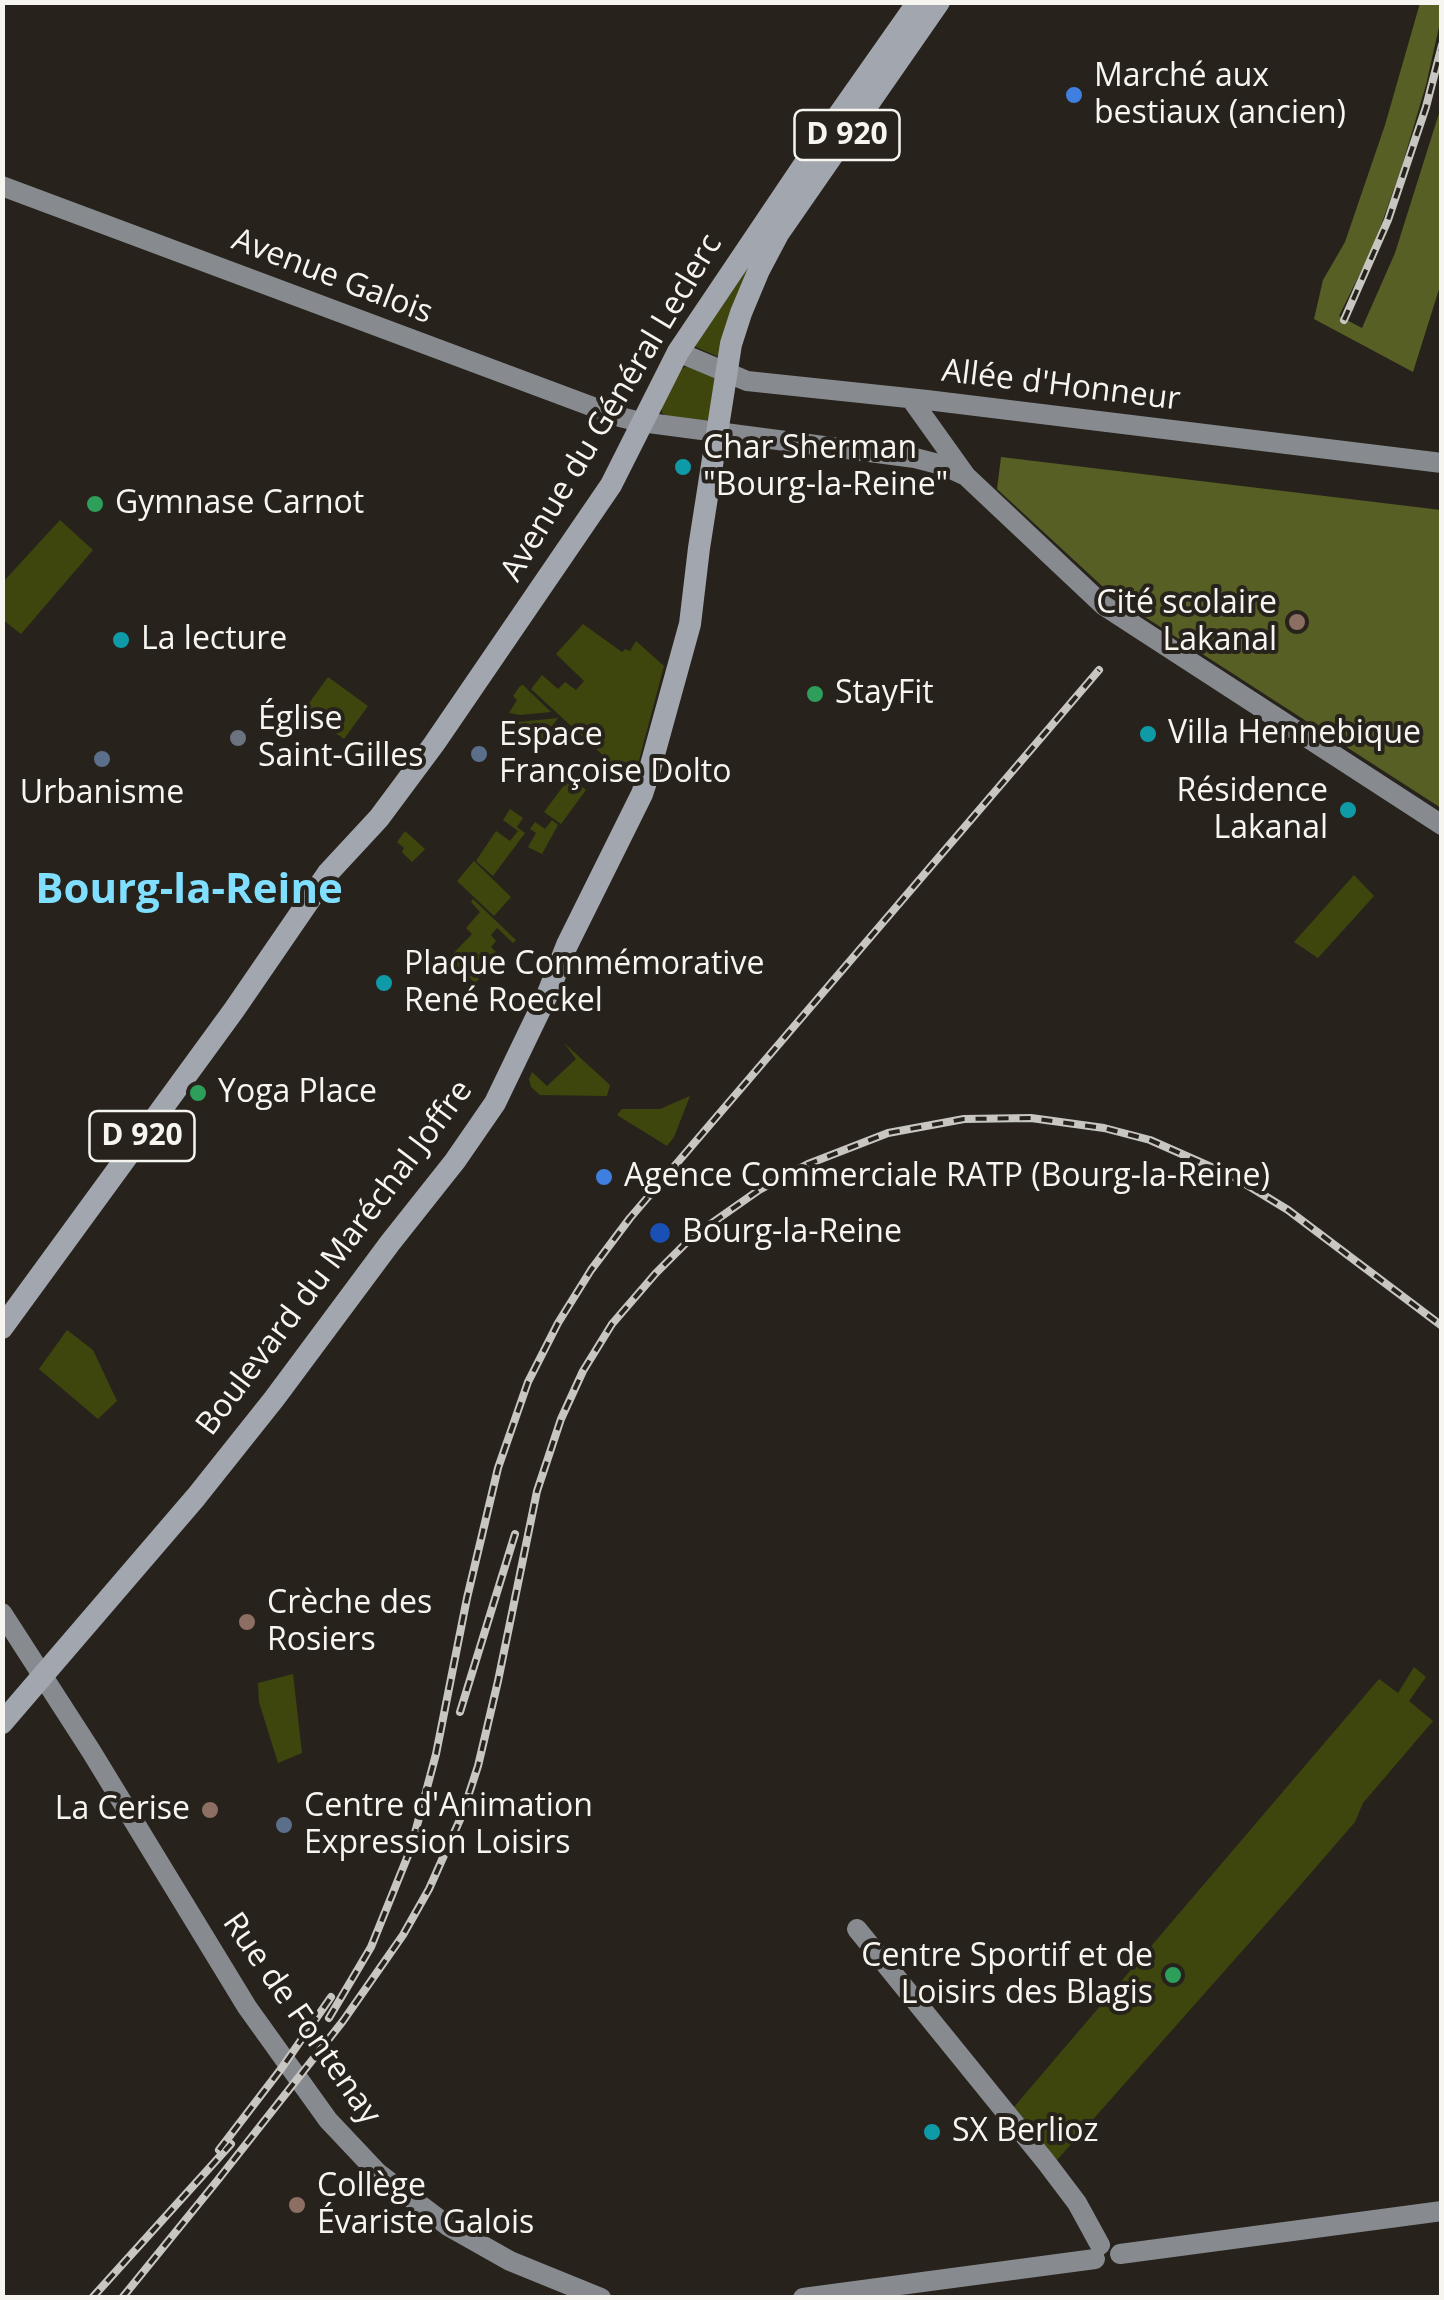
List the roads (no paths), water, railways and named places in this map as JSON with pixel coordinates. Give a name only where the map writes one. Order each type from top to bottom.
[{"type":"main road","name":"Avenue du Général Leclerc","points":[[2,1328],[234,1010],[328,873],[409,780],[585,526],[611,485],[678,352],[918,2]]},
{"type":"main road","name":"Avenue du Général Leclerc","points":[[718,432],[732,344],[758,270],[778,234],[939,2]]},
{"type":"main road","name":"Avenue Galois","points":[[2,186],[641,422],[915,458],[966,476]]},
{"type":"main road","name":"Allée d'Honneur","points":[[678,352],[747,381],[1442,463]]},
{"type":"main road","points":[[912,399],[966,476],[1103,605],[1442,825]]},
{"type":"main road","name":"Boulevard du Maréchal Joffre","points":[[2,1723],[196,1497],[274,1399],[455,1161],[495,1102],[642,794],[690,624],[718,432]]},
{"type":"main road","name":"Rue de Fontenay","points":[[2,1614],[248,2007],[328,2120],[378,2174],[466,2237],[529,2270],[601,2298]]},
{"type":"main road","points":[[857,1929],[1077,2202],[1105,2253]]},
{"type":"main road","points":[[803,2298],[1105,2253],[1442,2211]]},
{"type":"main road","points":[[529,2270],[551,2290],[568,2298]]},
{"type":"railway","points":[[1344,320],[1388,220],[1442,45]]},
{"type":"railway","points":[[329,2018],[371,1947],[411,1848],[436,1754],[498,1468],[528,1382],[558,1323],[630,1218],[1099,670]]},
{"type":"railway","points":[[122,2298],[343,2021],[403,1935],[429,1889],[462,1815],[478,1766],[537,1491],[561,1419],[583,1371],[612,1324],[656,1273],[712,1223],[759,1190],[808,1164],[888,1133],[964,1119],[1031,1118],[1104,1128],[1150,1140],[1234,1177],[1288,1210],[1442,1326]]},
{"type":"railway","points":[[460,1712],[515,1534]]},
{"type":"railway","points":[[219,2150],[331,1997]]},
{"type":"railway","points":[[92,2298],[231,2144]]},
{"type":"place","name":"Marché aux bestiaux (ancien)","points":[[1074,95]]},
{"type":"place","name":"Char Sherman \"Bourg-la-Reine\"","points":[[683,467]]},
{"type":"place","name":"Gymnase Carnot","points":[[95,504]]},
{"type":"place","name":"Cité scolaire Lakanal","points":[[1297,622]]},
{"type":"place","name":"La lecture","points":[[121,640]]},
{"type":"place","name":"StayFit","points":[[815,694]]},
{"type":"place","name":"Villa Hennebique","points":[[1148,734]]},
{"type":"place","name":"Église Saint-Gilles","points":[[238,738]]},
{"type":"place","name":"Espace Françoise Dolto","points":[[479,754]]},
{"type":"place","name":"Urbanisme","points":[[102,759]]},
{"type":"place","name":"Résidence Lakanal","points":[[1348,810]]},
{"type":"place","name":"Plaque Commémorative René Roeckel","points":[[384,983]]},
{"type":"place","name":"Yoga Place","points":[[198,1093]]},
{"type":"place","name":"Agence Commerciale RATP (Bourg-la-Reine)","points":[[604,1177]]},
{"type":"place","name":"Bourg-la-Reine","points":[[660,1233]]},
{"type":"place","name":"Crèche des Rosiers","points":[[247,1622]]},
{"type":"place","name":"La Cerise","points":[[210,1810]]},
{"type":"place","name":"Centre d'Animation Expression Loisirs","points":[[284,1825]]},
{"type":"place","name":"Centre Sportif et de Loisirs des Blagis","points":[[1173,1975]]},
{"type":"place","name":"SX Berlioz","points":[[932,2132]]},
{"type":"place","name":"Collège Évariste Galois","points":[[297,2205]]},
{"type":"district","name":"Bourg-la-Reine","points":[[189,891]]}]
